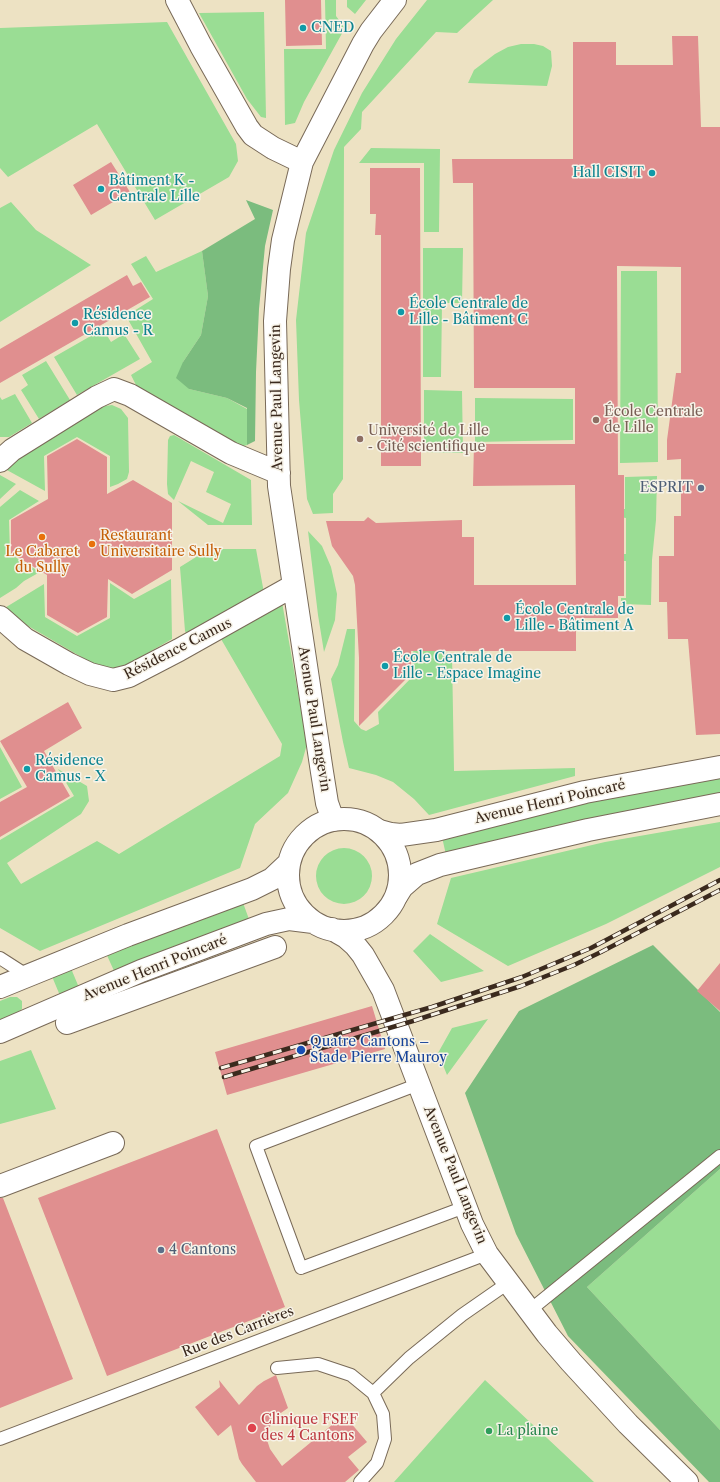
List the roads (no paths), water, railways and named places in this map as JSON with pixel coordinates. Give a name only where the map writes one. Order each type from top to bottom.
[{"type":"street","points":[[177,0],[204,53],[247,127],[254,135],[273,148],[302,162]]},
{"type":"street","name":"Avenue Paul Langevin","points":[[332,820],[322,772],[282,513],[278,473],[275,314],[283,240],[302,162],[371,31],[395,0]]},
{"type":"street","points":[[0,461],[17,446],[97,396],[114,389],[130,395],[231,453],[278,473]]},
{"type":"street","name":"Résidence Camus","points":[[0,617],[24,639],[90,674],[113,680],[129,676],[179,650],[293,586]]},
{"type":"street","name":"Avenue Henri Poincaré","points":[[380,831],[402,835],[436,830],[585,792],[720,767]]},
{"type":"street","points":[[397,895],[400,883],[399,864],[392,846],[380,831],[370,824],[345,818],[320,824],[304,835],[293,851],[289,863],[288,876],[292,896],[303,913],[323,925],[345,931],[358,929],[371,924],[382,916],[390,907],[402,887],[417,874],[440,865],[588,830],[720,804]]},
{"type":"street","points":[[0,987],[128,935],[252,890],[272,879],[289,863]]},
{"type":"street","name":"Avenue Paul Langevin","points":[[382,916],[374,941],[377,965],[383,990],[466,1206],[479,1239],[487,1254],[547,1334],[628,1424],[687,1482]]},
{"type":"street","name":"Avenue Henri Poincaré","points":[[0,1032],[141,971],[266,924],[289,919],[323,925]]},
{"type":"street","name":"Avenue Paul Langevin","points":[[323,925],[355,945],[371,968],[383,990]]},
{"type":"street","name":"Avenue Henri Poincaré","points":[[67,1023],[275,947]]},
{"type":"street","points":[[0,1186],[113,1143]]},
{"type":"lane","points":[[0,958],[28,976]]},
{"type":"lane","points":[[419,1084],[256,1146],[301,1268],[466,1206]]},
{"type":"lane","points":[[529,1311],[720,1156]]},
{"type":"lane","name":"Rue des Carrières","points":[[0,1439],[487,1254]]},
{"type":"lane","points":[[373,1393],[409,1358],[462,1315],[508,1282]]},
{"type":"lane","points":[[277,1368],[318,1364],[351,1375],[373,1393],[383,1414],[385,1439],[376,1463],[360,1482]]},
{"type":"railway","points":[[221,1068],[432,1007],[522,977],[591,948],[720,880]]},
{"type":"railway","points":[[224,1077],[413,1021],[521,986],[574,965],[601,952],[720,890]]},
{"type":"place","name":"CNED","points":[[303,28]]},
{"type":"place","name":"Hall CISIT","points":[[652,173]]},
{"type":"place","name":"Bâtiment K - Centrale Lille","points":[[101,189]]},
{"type":"place","name":"École Centrale de Lille - Bâtiment C","points":[[401,312]]},
{"type":"place","name":"Résidence Camus - R","points":[[75,323]]},
{"type":"place","name":"École Centrale de Lille","points":[[596,420]]},
{"type":"place","name":"Université de Lille ‐ Cité scientifique","points":[[360,439]]},
{"type":"place","name":"ESPRIT","points":[[701,488]]},
{"type":"place","name":"Le Cabaret du Sully","points":[[42,537]]},
{"type":"place","name":"Restaurant Universitaire Sully","points":[[92,544]]},
{"type":"place","name":"École Centrale de Lille - Bâtiment A","points":[[507,618]]},
{"type":"place","name":"École Centrale de Lille - Espace Imagine","points":[[385,666]]},
{"type":"place","name":"Résidence Camus - X","points":[[27,769]]},
{"type":"place","name":"Quatre Cantons – Stade Pierre Mauroy","points":[[301,1050]]},
{"type":"place","name":"4 Cantons","points":[[161,1250]]},
{"type":"place","name":"Clinique FSEF des 4 Cantons","points":[[252,1428]]},
{"type":"place","name":"La plaine","points":[[489,1431]]}]
